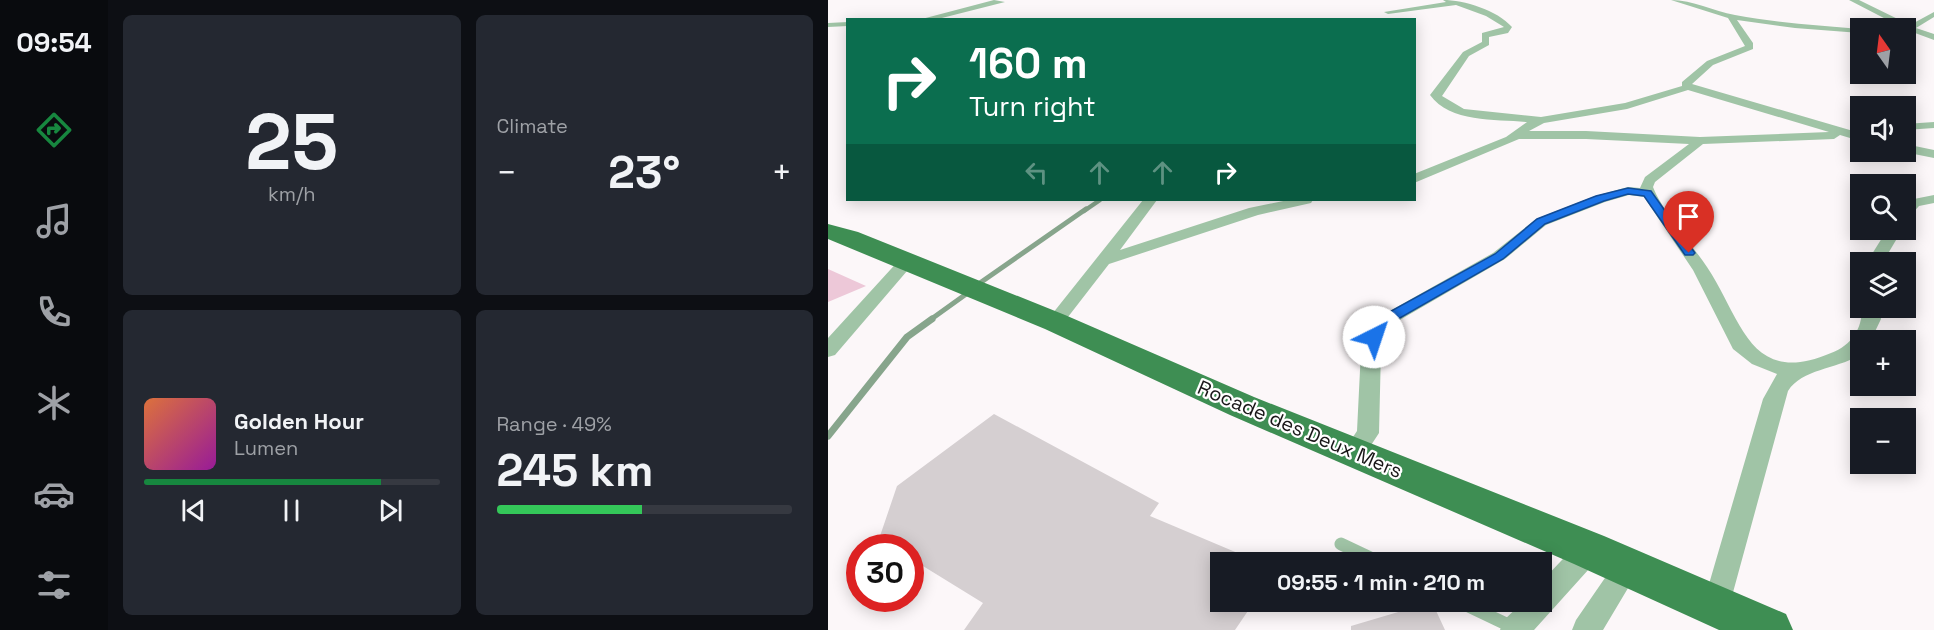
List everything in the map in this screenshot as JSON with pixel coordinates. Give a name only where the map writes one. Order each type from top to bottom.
[{"type":"highway","name":"Rocade des Deux Mers","points":[[828,231],[849,237],[1055,322],[1242,406],[1589,550],[1770,630]]},
{"type":"street","points":[[931,18],[1001,2],[998,0]]},
{"type":"street","points":[[1447,0],[1464,1],[1500,18],[1508,27],[1505,31],[1484,37],[1488,42],[1466,54],[1435,95],[1455,110],[1541,120],[1627,106],[1688,87],[1850,133]]},
{"type":"street","points":[[1675,0],[1732,17],[1795,26],[1850,30]]},
{"type":"street","points":[[1853,0],[1890,18]]},
{"type":"street","points":[[1381,1],[1385,13],[1464,1]]},
{"type":"street","points":[[1688,87],[1686,84],[1689,80],[1710,63],[1750,47],[1749,41],[1733,25],[1732,17],[1722,3]]},
{"type":"street","points":[[1916,26],[1934,14]]},
{"type":"street","points":[[828,25],[846,24]]},
{"type":"street","points":[[1916,30],[1934,38]]},
{"type":"street","points":[[1416,178],[1455,164],[1519,135],[1524,129],[1541,120]]},
{"type":"street","points":[[1916,126],[1934,125]]},
{"type":"street","points":[[1519,135],[1535,137],[1586,135],[1700,141],[1850,135]]},
{"type":"street","points":[[1700,141],[1650,180],[1646,187],[1648,193],[1701,270],[1740,344],[1746,351],[1765,363],[1798,373]]},
{"type":"street","points":[[1916,150],[1934,154]]},
{"type":"street","points":[[1354,452],[1368,433],[1371,350],[1378,325],[1499,256],[1541,222],[1628,191],[1648,193]]},
{"type":"street","points":[[1916,204],[1934,199]]},
{"type":"street","points":[[1055,322],[1149,201]]},
{"type":"street","points":[[1104,260],[1254,211],[1301,201]]},
{"type":"street","points":[[828,350],[907,261]]},
{"type":"street","points":[[1716,608],[1773,399],[1779,386],[1787,378],[1850,353]]},
{"type":"street","points":[[1552,590],[1589,550]]},
{"type":"street","points":[[1586,630],[1627,568]]},
{"type":"street","points":[[1516,629],[1532,612]]},
{"type":"lane","points":[[1341,544],[1358,552]]},
{"type":"lane","points":[[1481,612],[1516,629]]},
{"type":"shaded area","points":[[828,269],[866,286],[828,302]]},
{"type":"building","points":[[994,414],[1159,503],[1150,516],[1235,552],[1210,552],[1210,612],[1247,612],[1235,630],[964,630],[983,603],[924,567],[924,534],[881,534],[897,486]]},
{"type":"building","points":[[1398,612],[1437,612],[1445,630],[1351,630],[1351,626]]},
{"type":"waterway","points":[[1084,211],[1099,201]]},
{"type":"waterway","points":[[977,285],[1086,209]]},
{"type":"waterway","points":[[930,320],[969,292]]},
{"type":"waterway","points":[[828,436],[907,337],[932,319]]},
{"type":"route","points":[[1374,337],[1378,325],[1499,256],[1541,222],[1600,199],[1628,191],[1648,193],[1689,253]]}]
